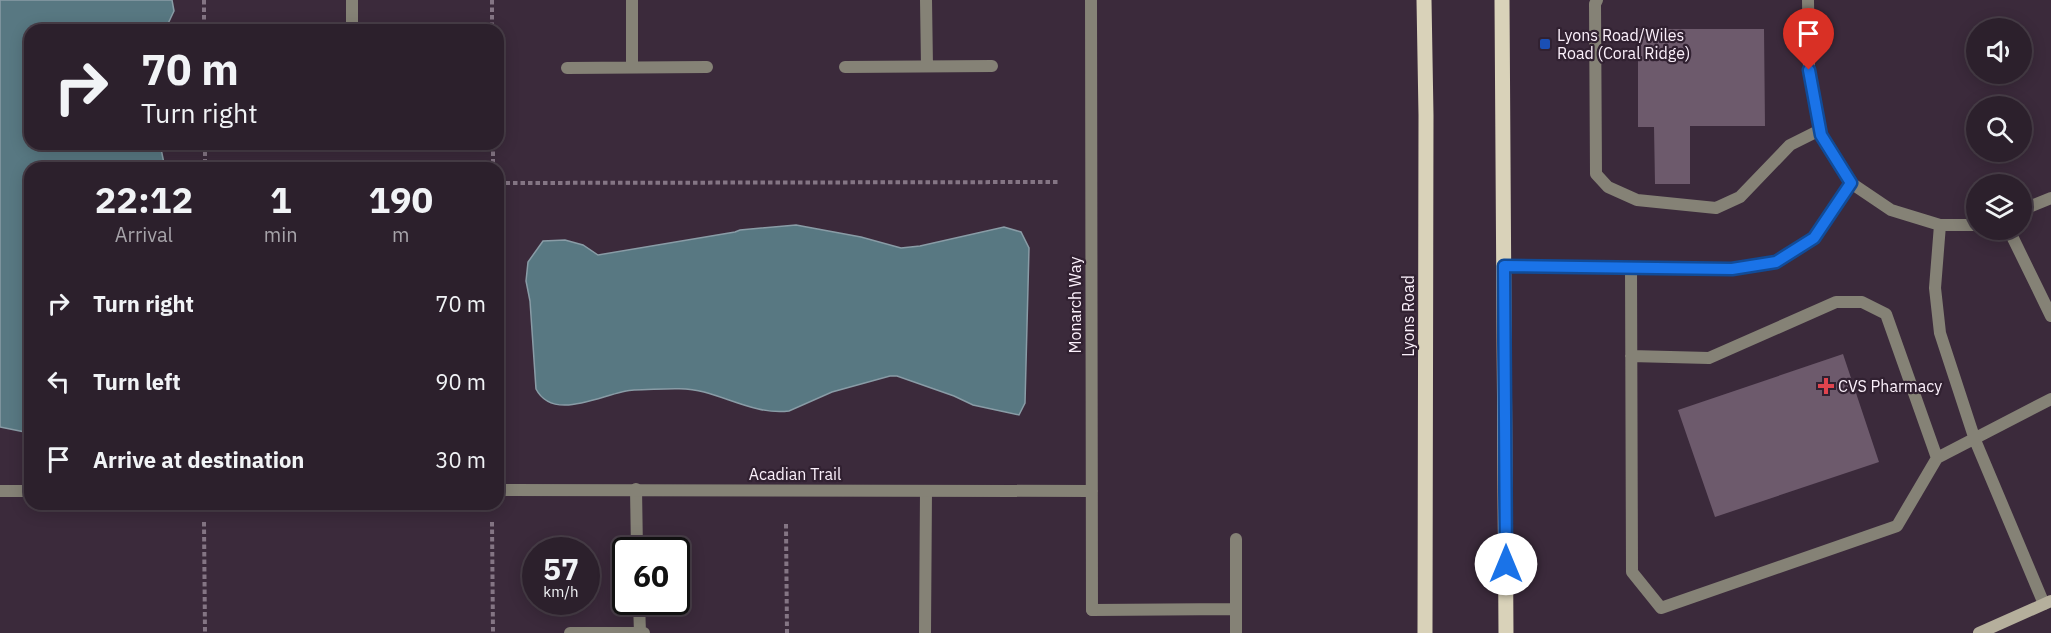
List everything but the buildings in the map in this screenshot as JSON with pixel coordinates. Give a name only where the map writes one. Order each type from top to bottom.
[{"type":"main road","name":"Lyons Road","points":[[1424,0],[1426,115],[1425,633]]},
{"type":"main road","points":[[1502,0],[1506,633]]},
{"type":"main road","points":[[1979,633],[2048,603]]},
{"type":"street","points":[[352,0],[352,24]]},
{"type":"street","points":[[632,0],[632,67]]},
{"type":"street","points":[[926,0],[927,66]]},
{"type":"street","name":"Monarch Way","points":[[1091,0],[1092,610],[1236,609]]},
{"type":"street","points":[[1597,0],[1595,4],[1596,174],[1608,188],[1637,200],[1716,207],[1740,197],[1790,145],[1820,130]]},
{"type":"street","points":[[1808,0],[1809,70],[1820,130],[1851,183],[1891,210],[1940,225],[1966,225]]},
{"type":"street","points":[[845,67],[992,66]]},
{"type":"street","points":[[567,68],[707,67]]},
{"type":"street","points":[[1504,266],[1732,269],[1776,262],[1814,238],[1851,183]]},
{"type":"street","points":[[2032,206],[2051,198]]},
{"type":"street","points":[[1940,225],[1935,288],[1940,333],[1975,440],[2048,603]]},
{"type":"street","points":[[2014,240],[2051,316]]},
{"type":"street","points":[[1631,268],[1632,572],[1661,608],[1897,526],[1937,458],[2051,399]]},
{"type":"street","points":[[1631,356],[1708,358],[1836,302],[1862,302],[1886,314],[1937,458]]},
{"type":"street","points":[[636,489],[638,537]]},
{"type":"street","name":"Acadian Trail","points":[[504,490],[1092,491]]},
{"type":"street","points":[[0,491],[24,491]]},
{"type":"street","points":[[925,633],[926,491]]},
{"type":"street","points":[[1236,539],[1236,633]]},
{"type":"street","points":[[639,615],[640,633]]},
{"type":"street","points":[[570,633],[644,633]]},
{"type":"path","points":[[204,0],[204,24]]},
{"type":"path","points":[[492,0],[492,24]]},
{"type":"path","points":[[504,183],[1059,182]]},
{"type":"path","points":[[204,522],[205,633]]},
{"type":"path","points":[[492,522],[493,633]]},
{"type":"path","points":[[786,524],[787,633]]},
{"type":"water","points":[[0,0],[172,0],[174,11],[168,24],[24,24],[24,150],[161,150],[164,162],[24,162],[24,432],[0,427]]},
{"type":"water","points":[[796,225],[861,237],[901,248],[920,246],[1004,227],[1021,232],[1029,248],[1025,403],[1019,415],[973,405],[897,376],[832,392],[789,411],[778,412],[756,409],[704,392],[687,389],[634,390],[568,405],[555,404],[544,399],[536,389],[530,301],[526,281],[528,262],[543,241],[565,240],[583,245],[598,255],[740,230]]},
{"type":"place","name":"Lyons Road/Wiles Road (Coral Ridge)","points":[[1545,44]]},
{"type":"place","name":"CVS Pharmacy","points":[[1826,386]]},
{"type":"route","points":[[1506,564],[1504,266],[1732,269],[1776,262],[1814,238],[1851,183],[1821,135],[1809,70]]}]
